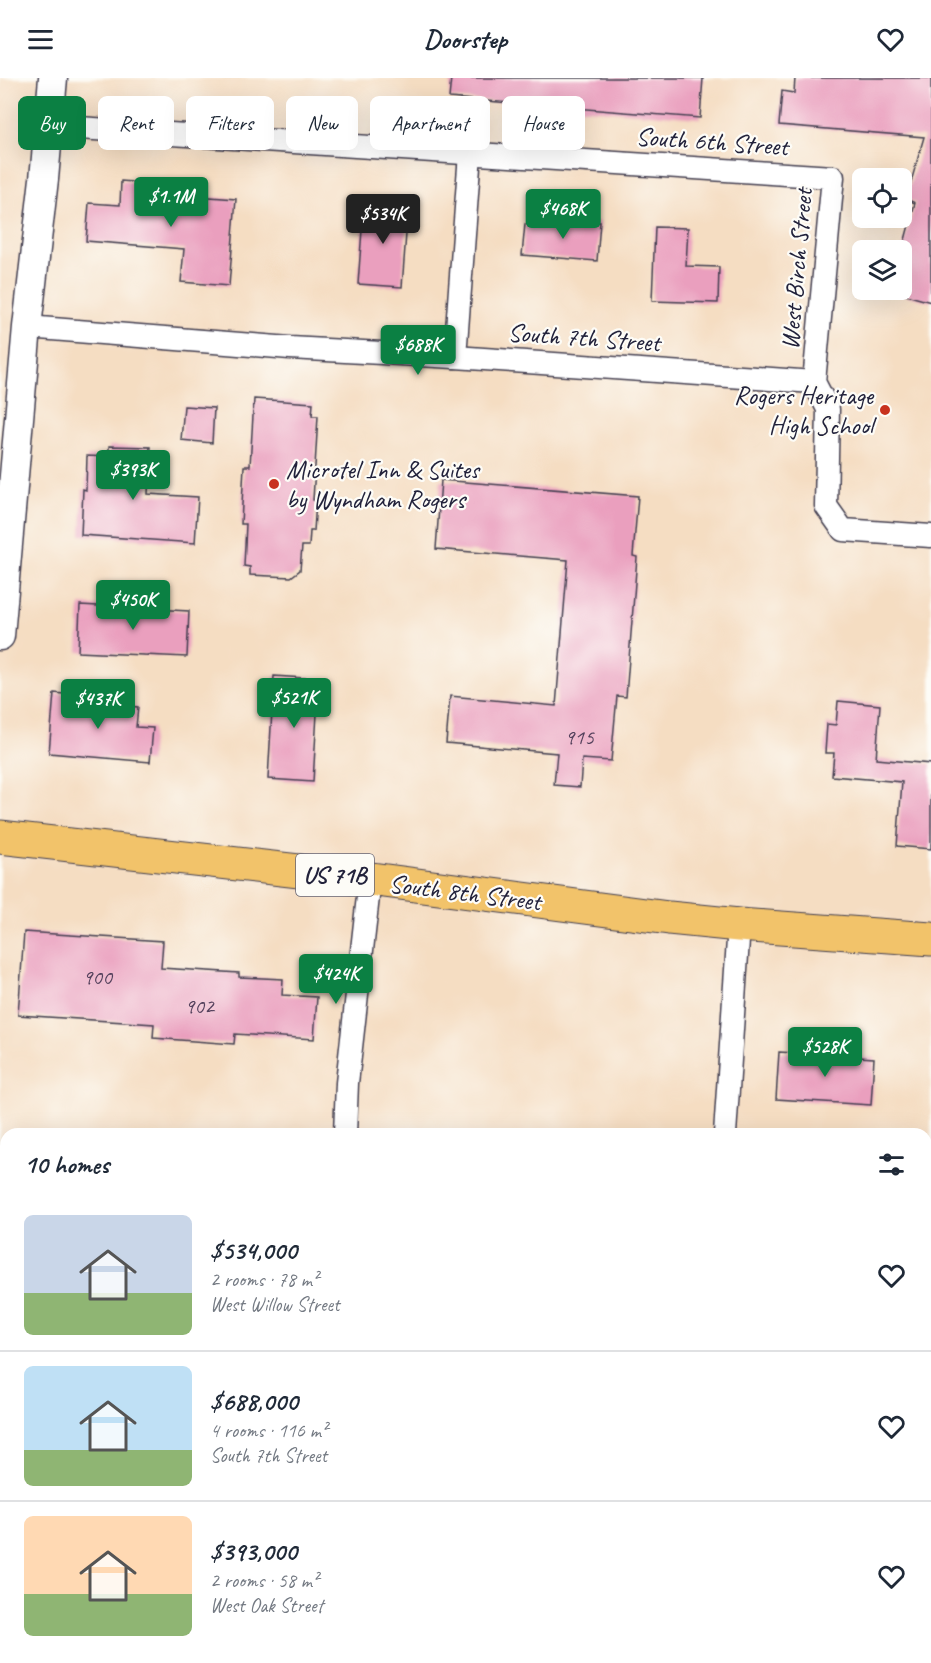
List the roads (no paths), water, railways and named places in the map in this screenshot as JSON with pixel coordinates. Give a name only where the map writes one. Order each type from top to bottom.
[{"type":"main road","name":"South 8th Street","points":[[0,837],[370,879],[669,918],[931,939]]},
{"type":"street","points":[[51,96],[53,78]]},
{"type":"street","name":"South 6th Street","points":[[86,128],[833,177]]},
{"type":"street","points":[[0,636],[8,435],[27,327],[45,150]]},
{"type":"street","points":[[455,357],[470,153]]},
{"type":"street","name":"West Birch Street","points":[[833,177],[814,382],[828,410],[826,506],[843,530],[931,536]]},
{"type":"street","name":"South 7th Street","points":[[27,327],[290,348],[814,382]]},
{"type":"street","points":[[345,1128],[347,1083],[370,879]]},
{"type":"street","points":[[725,1128],[740,925]]},
{"type":"place","name":"Rogers Heritage High School","points":[[885,410]]},
{"type":"place","name":"Microtel Inn & Suites by Wyndham Rogers","points":[[274,484]]}]
